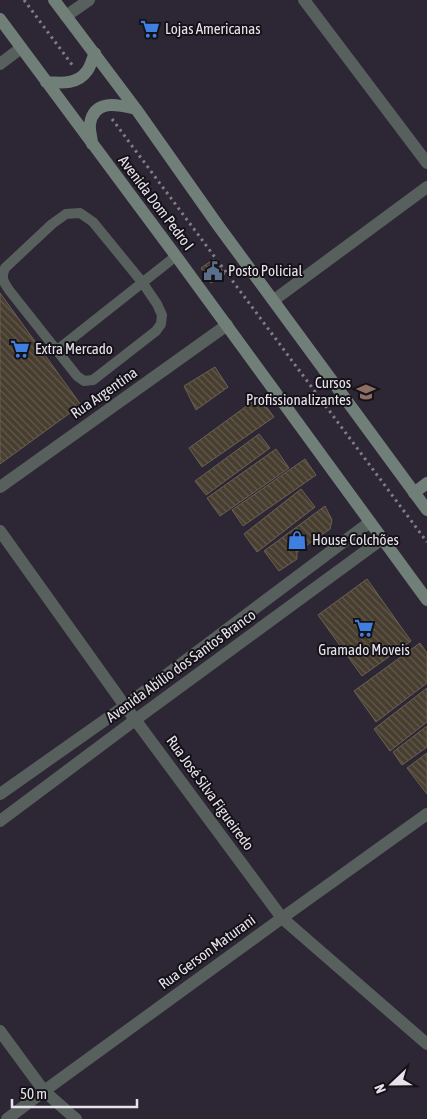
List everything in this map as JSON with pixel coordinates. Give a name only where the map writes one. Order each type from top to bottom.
[{"type":"main road","points":[[54,0],[136,109],[217,224],[427,509]]},
{"type":"main road","name":"Avenida Dom Pedro I","points":[[0,19],[227,325],[427,600]]},
{"type":"main road","points":[[46,82],[70,82],[81,78],[88,70],[94,53]]},
{"type":"main road","points":[[92,144],[90,124],[95,110],[102,106],[115,104],[136,109]]},
{"type":"main road","points":[[414,493],[427,483]]},
{"type":"street","points":[[66,16],[89,0]]},
{"type":"street","points":[[304,0],[427,163]]},
{"type":"street","points":[[0,64],[21,48]]},
{"type":"street","points":[[274,300],[427,187]]},
{"type":"street","name":"Rua Argentina","points":[[0,487],[227,325]]},
{"type":"street","name":"Avenida Abílio dos Santos Branco","points":[[0,794],[125,706],[370,522]]},
{"type":"street","name":"Rua José Silva Figueiredo","points":[[0,531],[135,720],[282,918],[427,1044]]},
{"type":"street","name":"Avenida Abílio dos Santos Branco","points":[[0,820],[382,539]]},
{"type":"street","name":"Rua Gerson Maturani","points":[[7,1119],[427,814]]},
{"type":"street","points":[[0,1031],[44,1091],[76,1119]]},
{"type":"lane","points":[[80,213],[93,222],[142,282],[162,315],[161,324],[156,331],[92,380],[84,381],[76,376],[56,351],[9,290],[2,275],[5,268],[52,224],[66,214],[80,213]]},
{"type":"lane","points":[[56,351],[176,256]]},
{"type":"path","points":[[24,0],[81,78]]},
{"type":"path","points":[[102,106],[427,542]]},
{"type":"building","name":"Posto Policial","points":[[214,259],[225,274],[211,283],[201,268]]},
{"type":"building","name":"Extra Mercado","points":[[0,293],[81,405],[0,464]]},
{"type":"building","points":[[215,367],[228,387],[196,410],[184,386]]},
{"type":"building","points":[[259,397],[274,417],[202,467],[189,448]]},
{"type":"building","points":[[259,434],[270,448],[206,495],[195,481]]},
{"type":"building","points":[[276,449],[289,468],[220,516],[207,498]]},
{"type":"building","points":[[305,459],[316,475],[243,526],[232,510]]},
{"type":"building","points":[[301,489],[315,507],[257,552],[244,534]]},
{"type":"building","name":"House Colchões","points":[[325,506],[332,520],[330,529],[297,552],[297,559],[279,571],[264,551]]},
{"type":"building","name":"Gramado Moveis","points":[[367,579],[411,641],[362,676],[318,615]]},
{"type":"building","points":[[420,643],[427,653],[427,683],[376,722],[354,691]]},
{"type":"building","points":[[427,688],[427,722],[390,751],[374,729]]},
{"type":"building","points":[[427,726],[427,747],[402,765],[393,752]]},
{"type":"building","points":[[427,753],[427,794],[407,768]]},
{"type":"place","name":"Lojas Americanas","points":[[150,29]]},
{"type":"place","name":"Posto Policial","points":[[213,271]]},
{"type":"place","name":"Extra Mercado","points":[[20,349]]},
{"type":"place","name":"Cursos Profissionalizantes","points":[[366,392]]},
{"type":"place","name":"House Colchões","points":[[297,540]]},
{"type":"place","name":"Gramado Moveis","points":[[364,628]]}]
